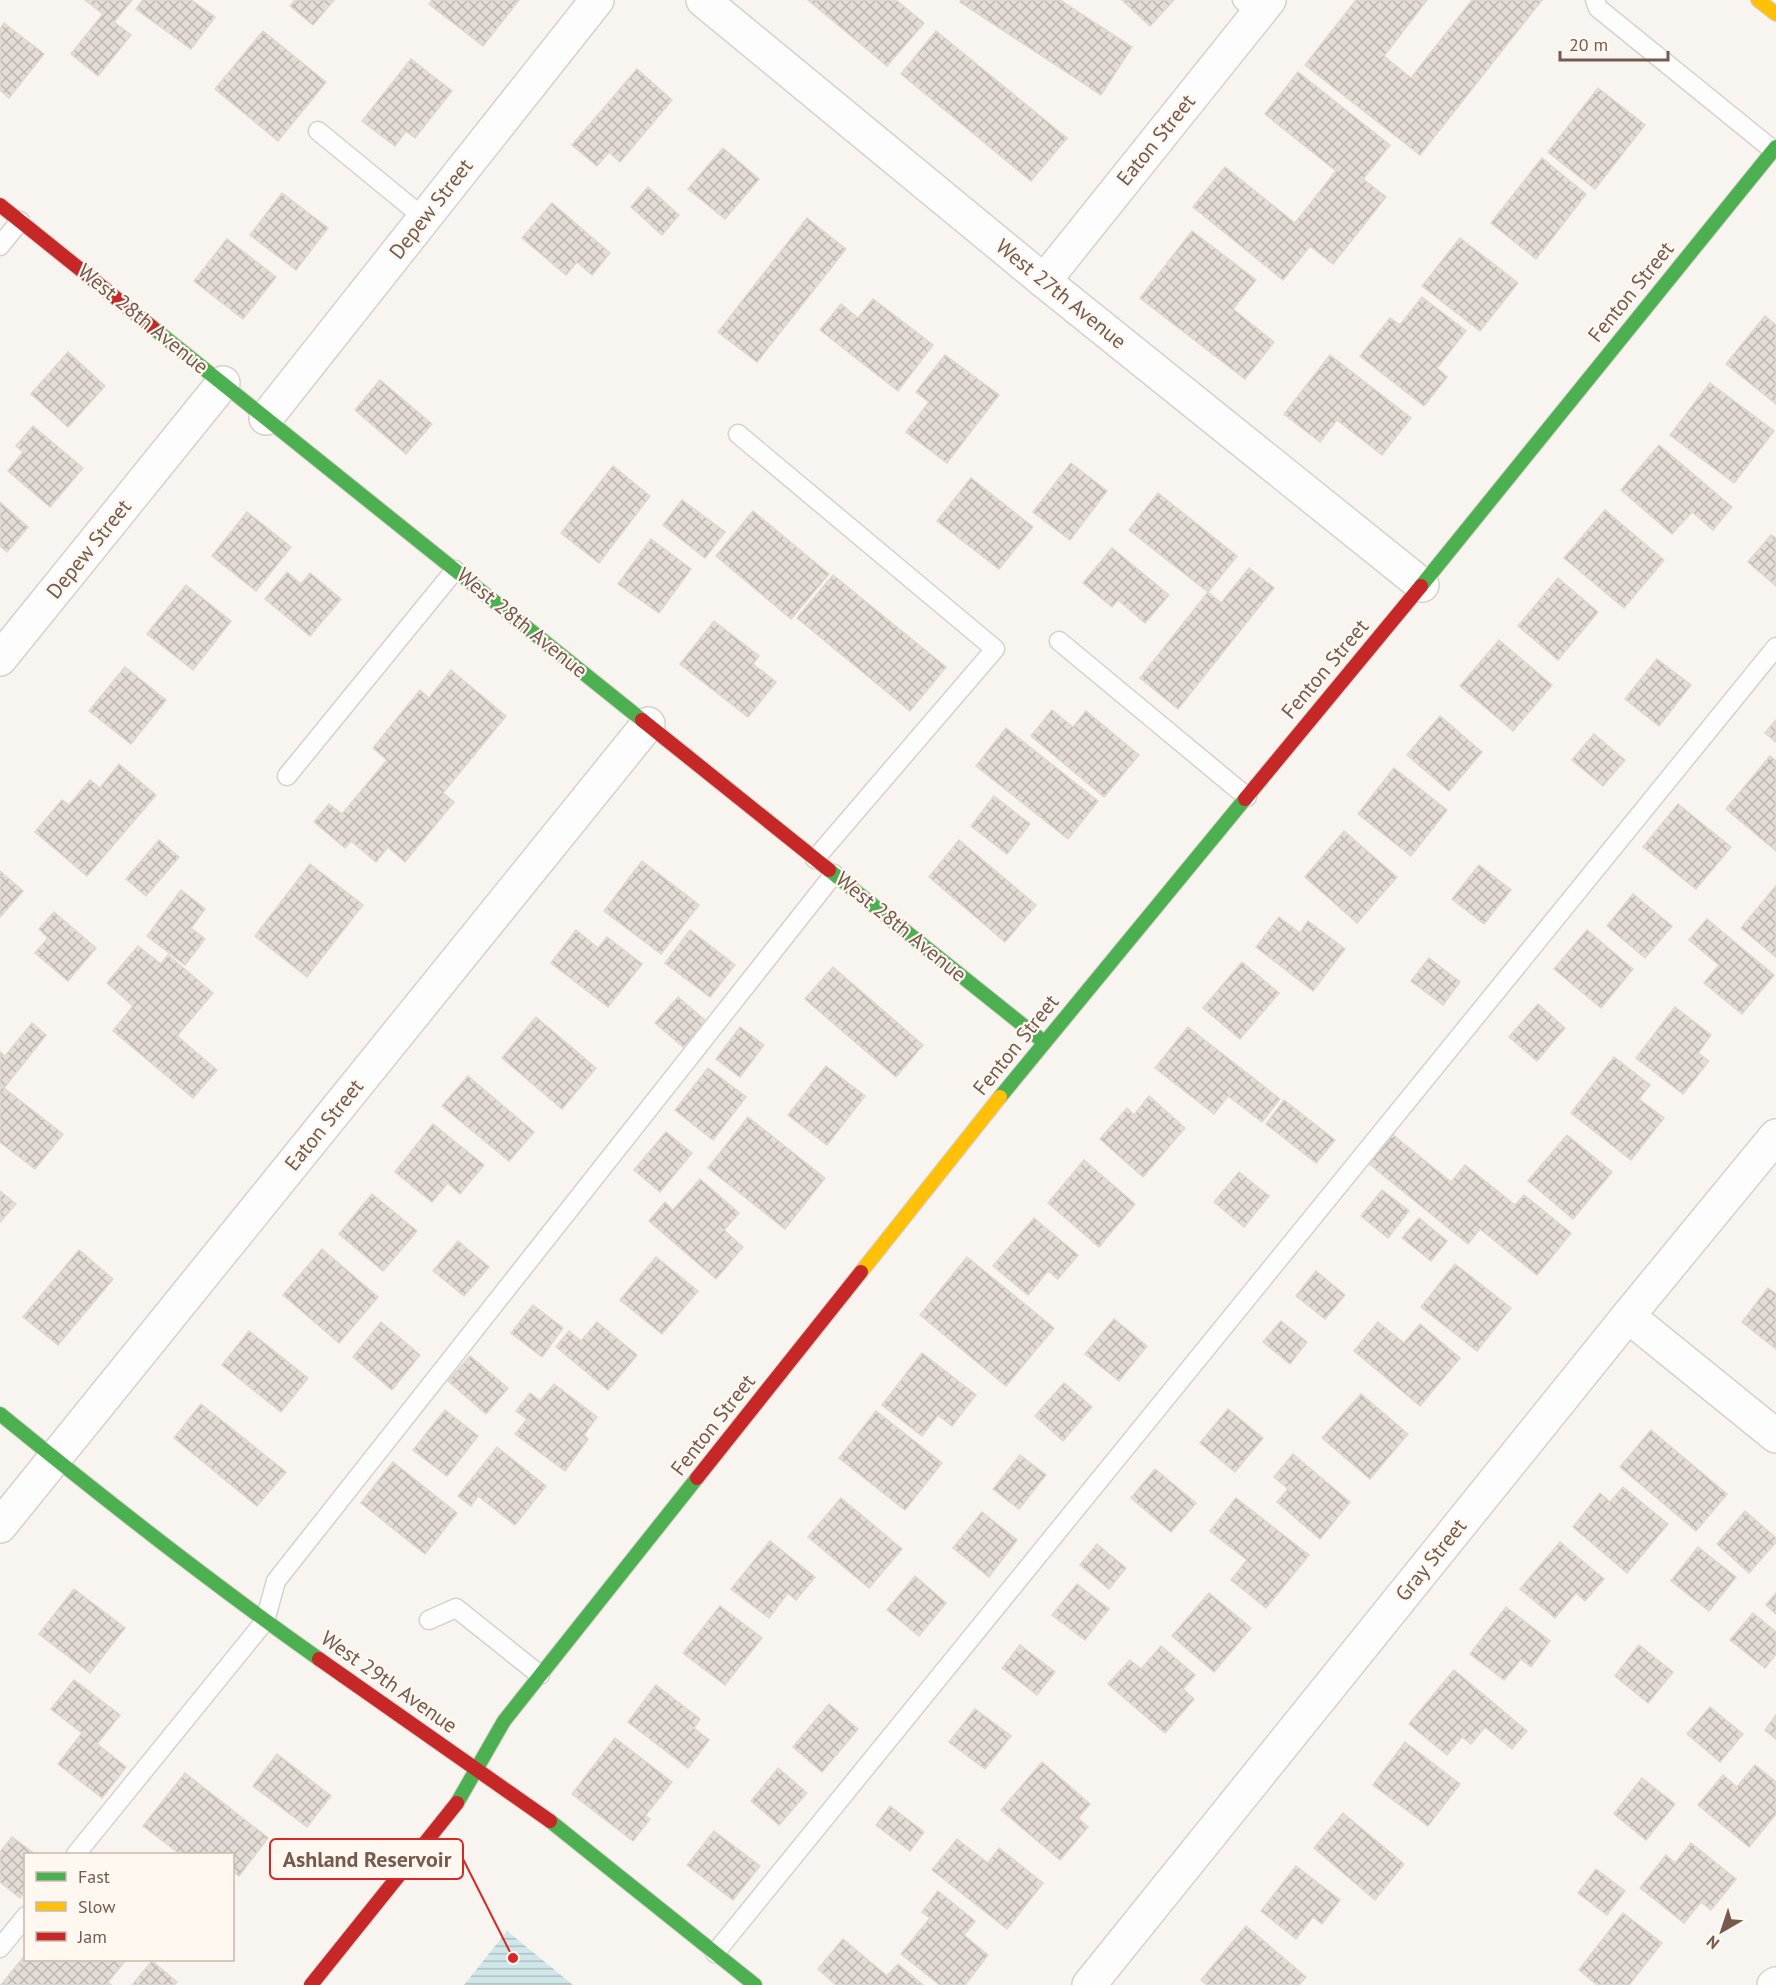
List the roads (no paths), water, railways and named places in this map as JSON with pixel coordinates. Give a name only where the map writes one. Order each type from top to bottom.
[{"type":"street","name":"Depew Street","points":[[266,418],[597,0]]},
{"type":"street","name":"West 27th Avenue","points":[[703,0],[1044,281],[1422,585]]},
{"type":"street","points":[[1758,0],[1776,14]]},
{"type":"street","name":"Eaton Street","points":[[1044,281],[1256,5]]},
{"type":"street","name":"Fenton Street","points":[[311,1985],[453,1809],[504,1721],[1044,1042],[1422,585],[1775,149]]},
{"type":"street","name":"West 28th Avenue","points":[[0,205],[1044,1042]]},
{"type":"street","name":"Depew Street","points":[[0,659],[223,383]]},
{"type":"street","name":"Eaton Street","points":[[0,1526],[648,724]]},
{"type":"street","name":"Gray Street","points":[[1089,1985],[1628,1316],[1776,1136]]},
{"type":"street","points":[[1628,1316],[1776,1436]]},
{"type":"street","name":"West 29th Avenue","points":[[0,1414],[265,1621],[582,1845],[754,1985]]},
{"type":"lane","points":[[1595,0],[1598,8],[1775,149]]},
{"type":"lane","points":[[318,131],[424,218]]},
{"type":"lane","points":[[0,246],[20,221]]},
{"type":"lane","points":[[738,434],[995,649],[815,859]]},
{"type":"lane","points":[[287,776],[455,570]]},
{"type":"lane","points":[[1059,640],[1247,797]]},
{"type":"lane","points":[[715,1953],[1776,647]]},
{"type":"lane","points":[[77,1853],[265,1621],[276,1581],[834,874]]},
{"type":"lane","points":[[429,1620],[456,1608],[540,1676]]},
{"type":"lane","points":[[0,1948],[24,1918]]},
{"type":"water","points":[[507,1931],[573,1985],[464,1985]]},
{"type":"place","name":"Ashland Reservoir","points":[[513,1958]]}]
